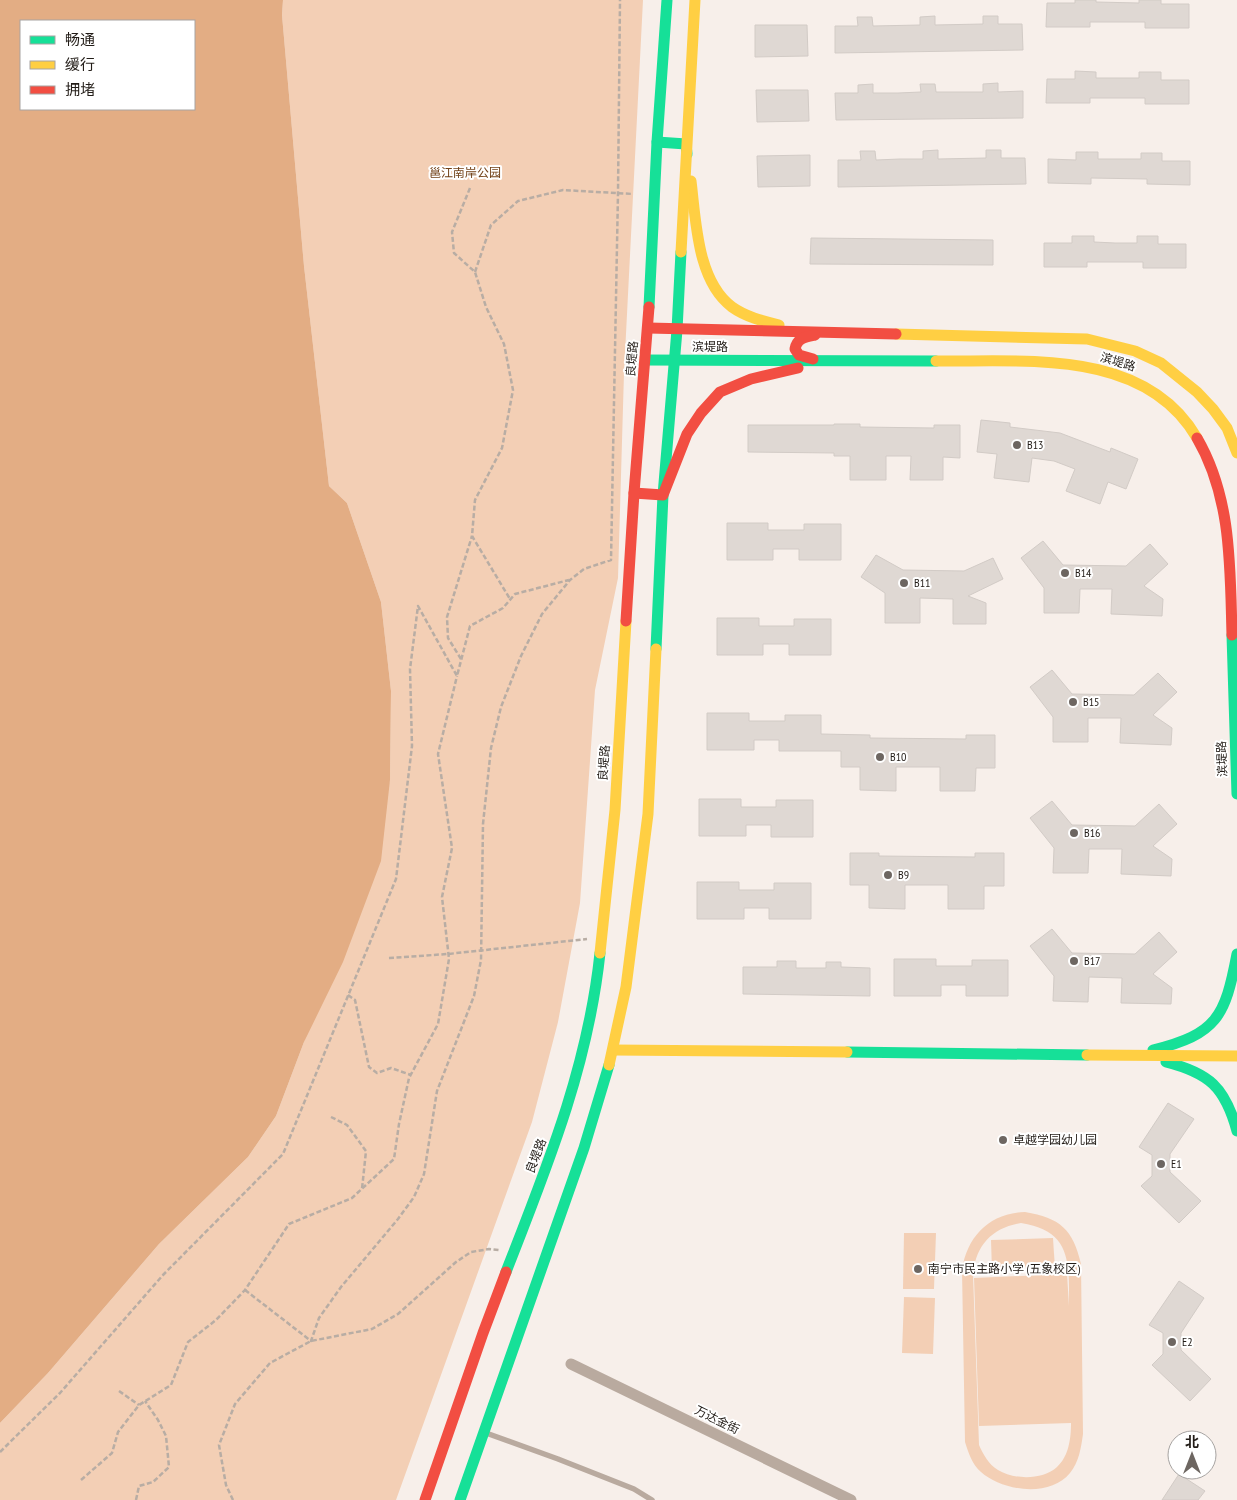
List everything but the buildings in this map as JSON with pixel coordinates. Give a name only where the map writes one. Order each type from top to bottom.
[{"type":"main road","name":"良堤路","points":[[425,1500],[483,1334],[558,1137],[584,1049],[597,980],[615,810],[634,493],[646,360],[657,142],[667,0]]},
{"type":"main road","points":[[460,1500],[584,1148],[613,1050],[626,987],[648,814],[663,496],[677,330],[695,0]]},
{"type":"main road","points":[[657,142],[686,144]]},
{"type":"main road","points":[[686,144],[703,265],[718,294],[728,305],[743,315],[766,323],[836,333]]},
{"type":"main road","name":"滨堤路","points":[[648,328],[1087,339],[1126,348],[1160,362],[1186,382],[1210,405],[1228,429],[1237,453]]},
{"type":"main road","points":[[835,361],[803,359],[797,354],[796,343],[802,337],[836,333]]},
{"type":"main road","name":"滨堤路","points":[[646,360],[1050,362],[1083,366],[1120,375],[1144,385],[1167,402],[1187,422],[1203,443],[1214,469],[1222,497],[1229,550],[1237,794]]},
{"type":"main road","points":[[663,496],[687,434],[701,413],[720,392],[751,379],[835,361]]},
{"type":"main road","points":[[634,493],[663,496]]},
{"type":"main road","points":[[1134,1055],[1186,1041],[1214,1022],[1230,991],[1237,954]]},
{"type":"main road","points":[[613,1050],[1237,1056]]},
{"type":"main road","points":[[1134,1055],[1188,1067],[1206,1076],[1217,1086],[1228,1101],[1237,1131]]},
{"type":"street","name":"万达金街","points":[[571,1364],[851,1500]]},
{"type":"lane","points":[[484,1432],[634,1489],[652,1500]]},
{"type":"path","points":[[311,1341],[319,1318],[341,1287],[414,1197],[424,1174],[436,1091],[474,996],[481,960],[483,824],[491,748],[501,707],[542,614],[570,580],[584,570],[611,560],[620,0]]},
{"type":"path","points":[[461,659],[448,638],[447,616],[472,536],[475,500],[502,448],[513,390],[504,344],[486,307],[475,272],[454,253],[452,232],[470,188]]},
{"type":"path","points":[[475,272],[491,225],[518,201],[563,190],[633,194]]},
{"type":"path","points":[[472,536],[510,599]]},
{"type":"path","points":[[81,1480],[112,1453],[118,1432],[139,1405],[170,1385],[188,1342],[216,1320],[245,1290],[289,1224],[352,1198],[394,1159],[399,1124],[411,1075],[438,1024],[449,959],[442,897],[452,848],[438,754],[470,626],[503,608],[515,594],[570,580]]},
{"type":"path","points":[[0,1452],[60,1393],[163,1275],[283,1154],[396,879],[412,746],[410,669],[418,606],[457,676]]},
{"type":"path","points":[[389,958],[448,954],[590,938]]},
{"type":"path","points":[[348,995],[355,1000],[369,1067],[376,1072],[391,1068],[411,1075]]},
{"type":"path","points":[[331,1117],[347,1125],[366,1151],[362,1189]]},
{"type":"path","points":[[233,1500],[226,1485],[219,1444],[235,1404],[270,1363],[311,1341],[372,1329],[398,1314],[456,1262],[470,1252],[489,1249],[514,1251]]},
{"type":"path","points":[[245,1290],[311,1341]]},
{"type":"path","points":[[119,1390],[139,1405]]},
{"type":"path","points":[[136,1500],[139,1486],[153,1482],[169,1467],[166,1436],[145,1401]]},
{"type":"green space","name":"邕江南岸公园","points":[[283,0],[643,0],[624,373],[618,578],[595,690],[580,903],[558,1022],[532,1122],[396,1500],[0,1500],[0,1423],[48,1373],[159,1244],[248,1157],[276,1116],[304,1042],[390,780],[391,691],[381,602],[347,503],[329,486],[304,266],[282,15]]},
{"type":"green space","points":[[1025,1212],[1037,1215],[1056,1222],[1063,1227],[1074,1242],[1081,1264],[1083,1434],[1078,1460],[1070,1473],[1061,1481],[1039,1489],[1013,1487],[990,1479],[975,1466],[965,1442],[962,1270],[969,1247],[982,1229],[991,1222],[1012,1213]],"holes":[[[1021,1223],[1038,1227],[1050,1233],[1059,1241],[1064,1251],[1069,1276],[1069,1306],[1067,1274],[974,1278],[979,1426],[1071,1423],[1070,1441],[1061,1463],[1044,1474],[1020,1477],[1012,1476],[995,1468],[979,1445],[973,1274],[982,1246],[994,1234],[1011,1225]]]},
{"type":"green space","points":[[904,1233],[936,1233],[934,1289],[903,1289]]},
{"type":"green space","points":[[1053,1238],[1055,1269],[992,1272],[991,1240]]},
{"type":"green space","points":[[904,1297],[935,1298],[933,1354],[902,1353]]},
{"type":"shaded area","points":[[0,0],[283,0],[282,15],[304,266],[329,486],[347,503],[381,602],[391,691],[390,780],[381,861],[343,962],[304,1042],[276,1116],[248,1157],[159,1244],[48,1373],[0,1423]]},
{"type":"traffic: fast","points":[[649,307],[657,142],[667,0]]},
{"type":"traffic: fast","points":[[657,142],[686,144],[687,154]]},
{"type":"traffic: fast","points":[[656,649],[663,495],[677,330],[681,252]]},
{"type":"traffic: fast","points":[[646,360],[936,361]]},
{"type":"traffic: fast","points":[[1232,635],[1237,794]]},
{"type":"traffic: fast","points":[[506,1272],[551,1155],[576,1076],[586,1036],[600,953]]},
{"type":"traffic: fast","points":[[1153,1050],[1191,1037],[1205,1029],[1215,1020],[1228,993],[1237,954]]},
{"type":"traffic: fast","points":[[847,1052],[1087,1055]]},
{"type":"traffic: fast","points":[[1166,1062],[1194,1071],[1213,1084],[1227,1103],[1237,1131]]},
{"type":"traffic: fast","points":[[460,1500],[584,1148],[609,1065]]},
{"type":"traffic: slow","points":[[681,252],[695,0]]},
{"type":"traffic: slow","points":[[691,181],[700,249],[705,266],[720,296],[732,307],[743,313],[779,325]]},
{"type":"traffic: slow","points":[[896,334],[1087,339],[1135,351],[1161,363],[1197,392],[1227,428],[1237,453]]},
{"type":"traffic: slow","points":[[936,361],[1044,362],[1080,366],[1115,374],[1147,388],[1175,409],[1197,438]]},
{"type":"traffic: slow","points":[[600,953],[615,810],[626,621]]},
{"type":"traffic: slow","points":[[609,1065],[626,987],[648,814],[656,649]]},
{"type":"traffic: slow","points":[[613,1050],[847,1052]]},
{"type":"traffic: slow","points":[[1087,1055],[1237,1056]]},
{"type":"traffic: jam","points":[[626,621],[649,307]]},
{"type":"traffic: jam","points":[[648,328],[896,334]]},
{"type":"traffic: jam","points":[[813,359],[799,355],[795,349],[800,340],[815,335]]},
{"type":"traffic: jam","points":[[634,493],[663,495],[687,434],[701,413],[720,392],[751,379],[798,368]]},
{"type":"traffic: jam","points":[[1197,438],[1217,485],[1223,509],[1231,584],[1232,635]]},
{"type":"traffic: jam","points":[[425,1500],[506,1272]]},
{"type":"place","name":"B13","points":[[1017,445]]},
{"type":"place","name":"B14","points":[[1065,573]]},
{"type":"place","name":"B11","points":[[904,583]]},
{"type":"place","name":"B15","points":[[1073,702]]},
{"type":"place","name":"B10","points":[[880,757]]},
{"type":"place","name":"B16","points":[[1074,833]]},
{"type":"place","name":"B9","points":[[888,875]]},
{"type":"place","name":"B17","points":[[1074,961]]},
{"type":"place","name":"卓越学园幼儿园","points":[[1003,1140]]},
{"type":"place","name":"E1","points":[[1161,1164]]},
{"type":"place","name":"南宁市民主路小学 (五象校区)","points":[[918,1269]]},
{"type":"place","name":"E2","points":[[1172,1342]]}]
